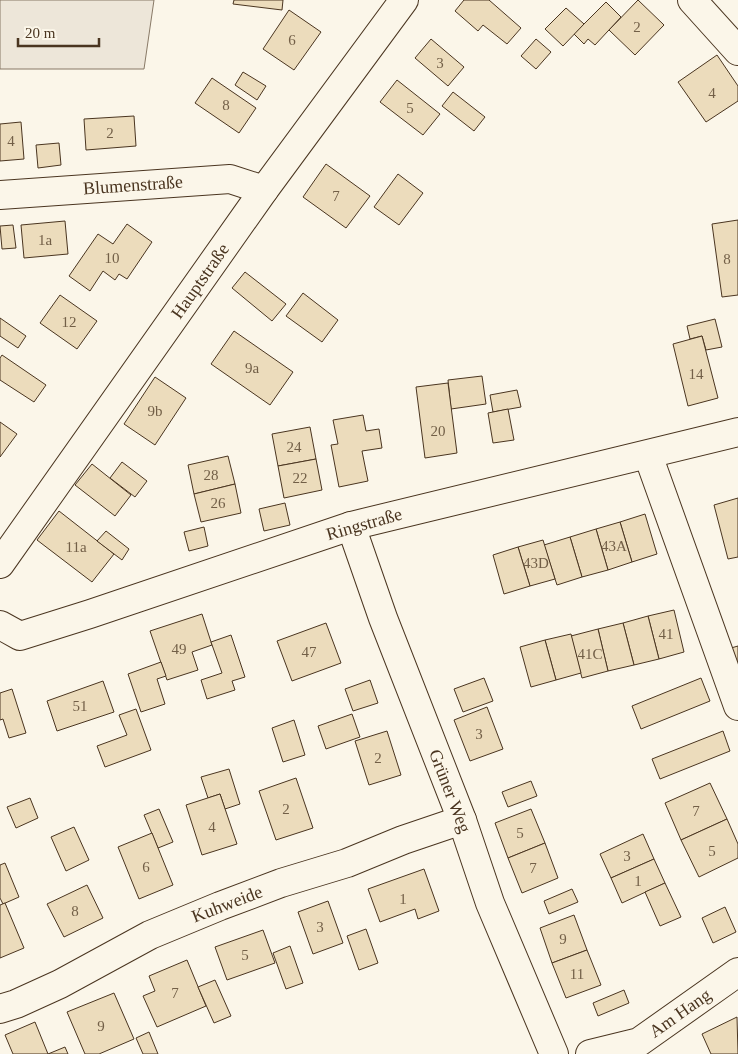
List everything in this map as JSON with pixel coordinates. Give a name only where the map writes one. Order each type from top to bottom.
[{"type":"street","name":"Hauptstraße","points":[[0,564],[264,190],[404,0]]},
{"type":"street","points":[[692,0],[738,51]]},
{"type":"street","name":"Blumenstraße","points":[[0,195],[230,179],[264,190]]},
{"type":"street","name":"Ringstraße","points":[[0,624],[20,636],[351,526],[738,432]]},
{"type":"street","points":[[648,455],[738,706]]},
{"type":"street","name":"Grüner Weg","points":[[351,526],[383,618],[462,820],[490,903],[554,1054]]},
{"type":"street","name":"Kuhweide","points":[[0,1009],[43,992],[150,935],[220,906],[281,883],[347,863],[403,840],[462,820]]},
{"type":"street","name":"Am Hang","points":[[590,1054],[639,1042],[738,972]]},
{"type":"shaded area","points":[[0,0],[154,0],[144,69],[0,69]]},
{"type":"building","points":[[234,0],[283,0],[282,10],[233,4]]},
{"type":"building","points":[[464,0],[489,0],[521,28],[507,44],[483,25],[478,31],[455,11]]},
{"type":"building","points":[[638,0],[664,25],[635,55],[609,30]]},
{"type":"building","points":[[606,2],[621,17],[595,45],[588,39],[584,44],[574,34]]},
{"type":"building","points":[[566,8],[584,24],[563,46],[545,29]]},
{"type":"building","points":[[289,10],[321,32],[294,70],[263,49]]},
{"type":"building","points":[[431,39],[464,67],[448,86],[415,58]]},
{"type":"building","points":[[536,39],[551,52],[536,69],[521,56]]},
{"type":"building","points":[[717,55],[738,86],[738,101],[706,122],[678,82]]},
{"type":"building","points":[[243,72],[266,86],[257,100],[235,85]]},
{"type":"building","points":[[212,78],[256,108],[239,133],[195,103]]},
{"type":"building","points":[[397,80],[440,114],[423,135],[380,102]]},
{"type":"building","points":[[453,92],[485,117],[474,131],[442,106]]},
{"type":"building","points":[[134,116],[136,146],[86,150],[84,119]]},
{"type":"building","points":[[21,122],[24,159],[0,161],[0,124]]},
{"type":"building","points":[[59,143],[61,165],[38,168],[36,145]]},
{"type":"building","points":[[326,164],[370,196],[346,228],[303,197]]},
{"type":"building","points":[[398,174],[423,193],[399,225],[374,207]]},
{"type":"building","points":[[738,220],[738,295],[722,297],[712,224]]},
{"type":"building","points":[[65,221],[68,254],[24,258],[21,225]]},
{"type":"building","points":[[127,224],[152,242],[127,279],[119,274],[115,280],[103,271],[90,291],[69,276],[98,234],[113,244]]},
{"type":"building","points":[[13,225],[16,248],[2,249],[0,226]]},
{"type":"building","points":[[245,272],[286,304],[272,321],[232,288]]},
{"type":"building","points":[[303,293],[338,320],[322,342],[286,316]]},
{"type":"building","points":[[60,295],[97,321],[77,349],[40,323]]},
{"type":"building","points":[[0,318],[26,336],[18,348],[0,336]]},
{"type":"building","points":[[715,319],[722,347],[706,350],[702,336],[690,339],[687,326]]},
{"type":"building","points":[[234,331],[293,372],[270,405],[211,364]]},
{"type":"building","points":[[702,336],[718,398],[688,406],[673,344]]},
{"type":"building","points":[[2,355],[46,385],[34,402],[0,380],[0,358]]},
{"type":"building","points":[[482,376],[486,404],[451,409],[448,380]]},
{"type":"building","points":[[155,377],[186,398],[155,445],[124,424]]},
{"type":"building","points":[[448,383],[457,453],[425,458],[416,387]]},
{"type":"building","points":[[517,390],[521,407],[493,412],[490,395]]},
{"type":"building","points":[[508,409],[514,440],[493,443],[488,413]]},
{"type":"building","points":[[363,415],[366,431],[379,429],[382,448],[362,451],[368,481],[339,487],[331,445],[338,444],[333,420]]},
{"type":"building","points":[[0,422],[17,434],[0,457]]},
{"type":"building","points":[[310,427],[316,459],[278,466],[272,434]]},
{"type":"building","points":[[228,456],[235,484],[194,494],[188,465]]},
{"type":"building","points":[[316,459],[322,490],[284,498],[278,466]]},
{"type":"building","points":[[122,462],[147,481],[135,497],[110,478]]},
{"type":"building","points":[[92,464],[131,495],[115,516],[75,485]]},
{"type":"building","points":[[235,484],[241,513],[201,522],[194,494]]},
{"type":"building","points":[[738,498],[738,557],[728,559],[714,505]]},
{"type":"building","points":[[285,503],[290,525],[264,531],[259,509]]},
{"type":"building","points":[[59,511],[114,554],[92,582],[37,540]]},
{"type":"building","points":[[645,514],[657,554],[632,562],[620,522]]},
{"type":"building","points":[[620,522],[632,562],[608,570],[596,529]]},
{"type":"building","points":[[204,527],[208,546],[189,551],[184,532]]},
{"type":"building","points":[[596,529],[608,570],[582,577],[570,537]]},
{"type":"building","points":[[106,531],[129,549],[122,560],[97,541]]},
{"type":"building","points":[[570,537],[582,577],[557,585],[544,545]]},
{"type":"building","points":[[543,540],[555,579],[530,586],[518,547]]},
{"type":"building","points":[[518,547],[530,586],[504,594],[493,555]]},
{"type":"building","points":[[674,610],[684,652],[659,659],[648,616]]},
{"type":"building","points":[[202,614],[212,645],[192,652],[198,670],[167,680],[150,631]]},
{"type":"building","points":[[648,616],[659,659],[634,665],[623,623]]},
{"type":"building","points":[[326,623],[341,663],[292,681],[277,641]]},
{"type":"building","points":[[623,623],[634,665],[608,671],[598,629]]},
{"type":"building","points":[[598,629],[608,671],[582,678],[571,636]]},
{"type":"building","points":[[571,634],[581,673],[556,680],[545,640]]},
{"type":"building","points":[[231,635],[245,677],[232,681],[235,690],[207,699],[201,680],[222,673],[211,642]]},
{"type":"building","points":[[545,640],[556,680],[531,687],[520,647]]},
{"type":"building","points":[[738,646],[738,668],[731,648]]},
{"type":"building","points":[[161,662],[166,676],[157,679],[165,704],[141,712],[128,674]]},
{"type":"building","points":[[484,678],[493,701],[463,712],[454,689]]},
{"type":"building","points":[[701,678],[710,701],[641,729],[632,706]]},
{"type":"building","points":[[370,680],[378,703],[353,711],[345,689]]},
{"type":"building","points":[[103,681],[114,712],[57,731],[47,701]]},
{"type":"building","points":[[12,689],[26,733],[9,738],[3,719],[0,720],[0,693]]},
{"type":"building","points":[[487,707],[503,749],[470,761],[454,720]]},
{"type":"building","points":[[136,709],[151,750],[105,767],[97,746],[127,735],[119,715]]},
{"type":"building","points":[[352,714],[360,737],[326,749],[318,726]]},
{"type":"building","points":[[294,720],[305,755],[283,762],[272,728]]},
{"type":"building","points":[[387,731],[401,775],[369,785],[355,741]]},
{"type":"building","points":[[723,731],[730,751],[660,779],[652,759]]},
{"type":"building","points":[[229,769],[240,804],[225,809],[220,794],[208,798],[201,777]]},
{"type":"building","points":[[296,778],[313,828],[276,840],[259,791]]},
{"type":"building","points":[[531,781],[537,796],[508,807],[502,792]]},
{"type":"building","points":[[710,783],[727,819],[681,840],[665,803]]},
{"type":"building","points":[[220,794],[237,844],[202,855],[186,805]]},
{"type":"building","points":[[30,798],[38,818],[16,828],[7,807]]},
{"type":"building","points":[[159,809],[173,842],[158,848],[144,815]]},
{"type":"building","points":[[531,809],[545,843],[508,858],[495,823]]},
{"type":"building","points":[[727,819],[738,844],[738,858],[699,877],[681,840]]},
{"type":"building","points":[[74,827],[89,860],[66,871],[51,837]]},
{"type":"building","points":[[152,833],[173,885],[139,899],[118,847]]},
{"type":"building","points":[[643,834],[654,859],[611,878],[600,854]]},
{"type":"building","points":[[545,843],[558,878],[522,893],[508,858]]},
{"type":"building","points":[[654,859],[665,883],[622,903],[611,878]]},
{"type":"building","points":[[5,863],[19,897],[3,904],[0,898],[0,865]]},
{"type":"building","points":[[424,869],[439,911],[418,919],[415,909],[380,922],[368,889]]},
{"type":"building","points":[[665,883],[681,917],[660,926],[645,892]]},
{"type":"building","points":[[87,885],[103,918],[64,937],[47,904]]},
{"type":"building","points":[[572,889],[578,902],[549,914],[544,901]]},
{"type":"building","points":[[328,901],[343,943],[313,954],[298,912]]},
{"type":"building","points":[[5,903],[24,948],[0,958],[0,905]]},
{"type":"building","points":[[725,907],[736,932],[713,943],[702,918]]},
{"type":"building","points":[[574,915],[587,950],[552,963],[540,928]]},
{"type":"building","points":[[366,929],[378,963],[359,970],[347,936]]},
{"type":"building","points":[[263,930],[275,963],[227,980],[215,947]]},
{"type":"building","points":[[290,946],[303,983],[286,989],[273,953]]},
{"type":"building","points":[[587,950],[601,985],[566,998],[552,963]]},
{"type":"building","points":[[187,960],[206,1006],[157,1027],[143,996],[155,991],[149,976]]},
{"type":"building","points":[[215,980],[231,1016],[214,1023],[198,987]]},
{"type":"building","points":[[624,990],[629,1003],[598,1016],[593,1003]]},
{"type":"building","points":[[114,993],[134,1039],[99,1054],[85,1054],[67,1012]]},
{"type":"building","points":[[737,1017],[738,1054],[711,1054],[702,1034]]},
{"type":"building","points":[[35,1022],[48,1054],[13,1054],[5,1035]]},
{"type":"building","points":[[149,1032],[158,1054],[143,1054],[136,1038]]},
{"type":"building","points":[[65,1047],[68,1054],[48,1054]]}]
